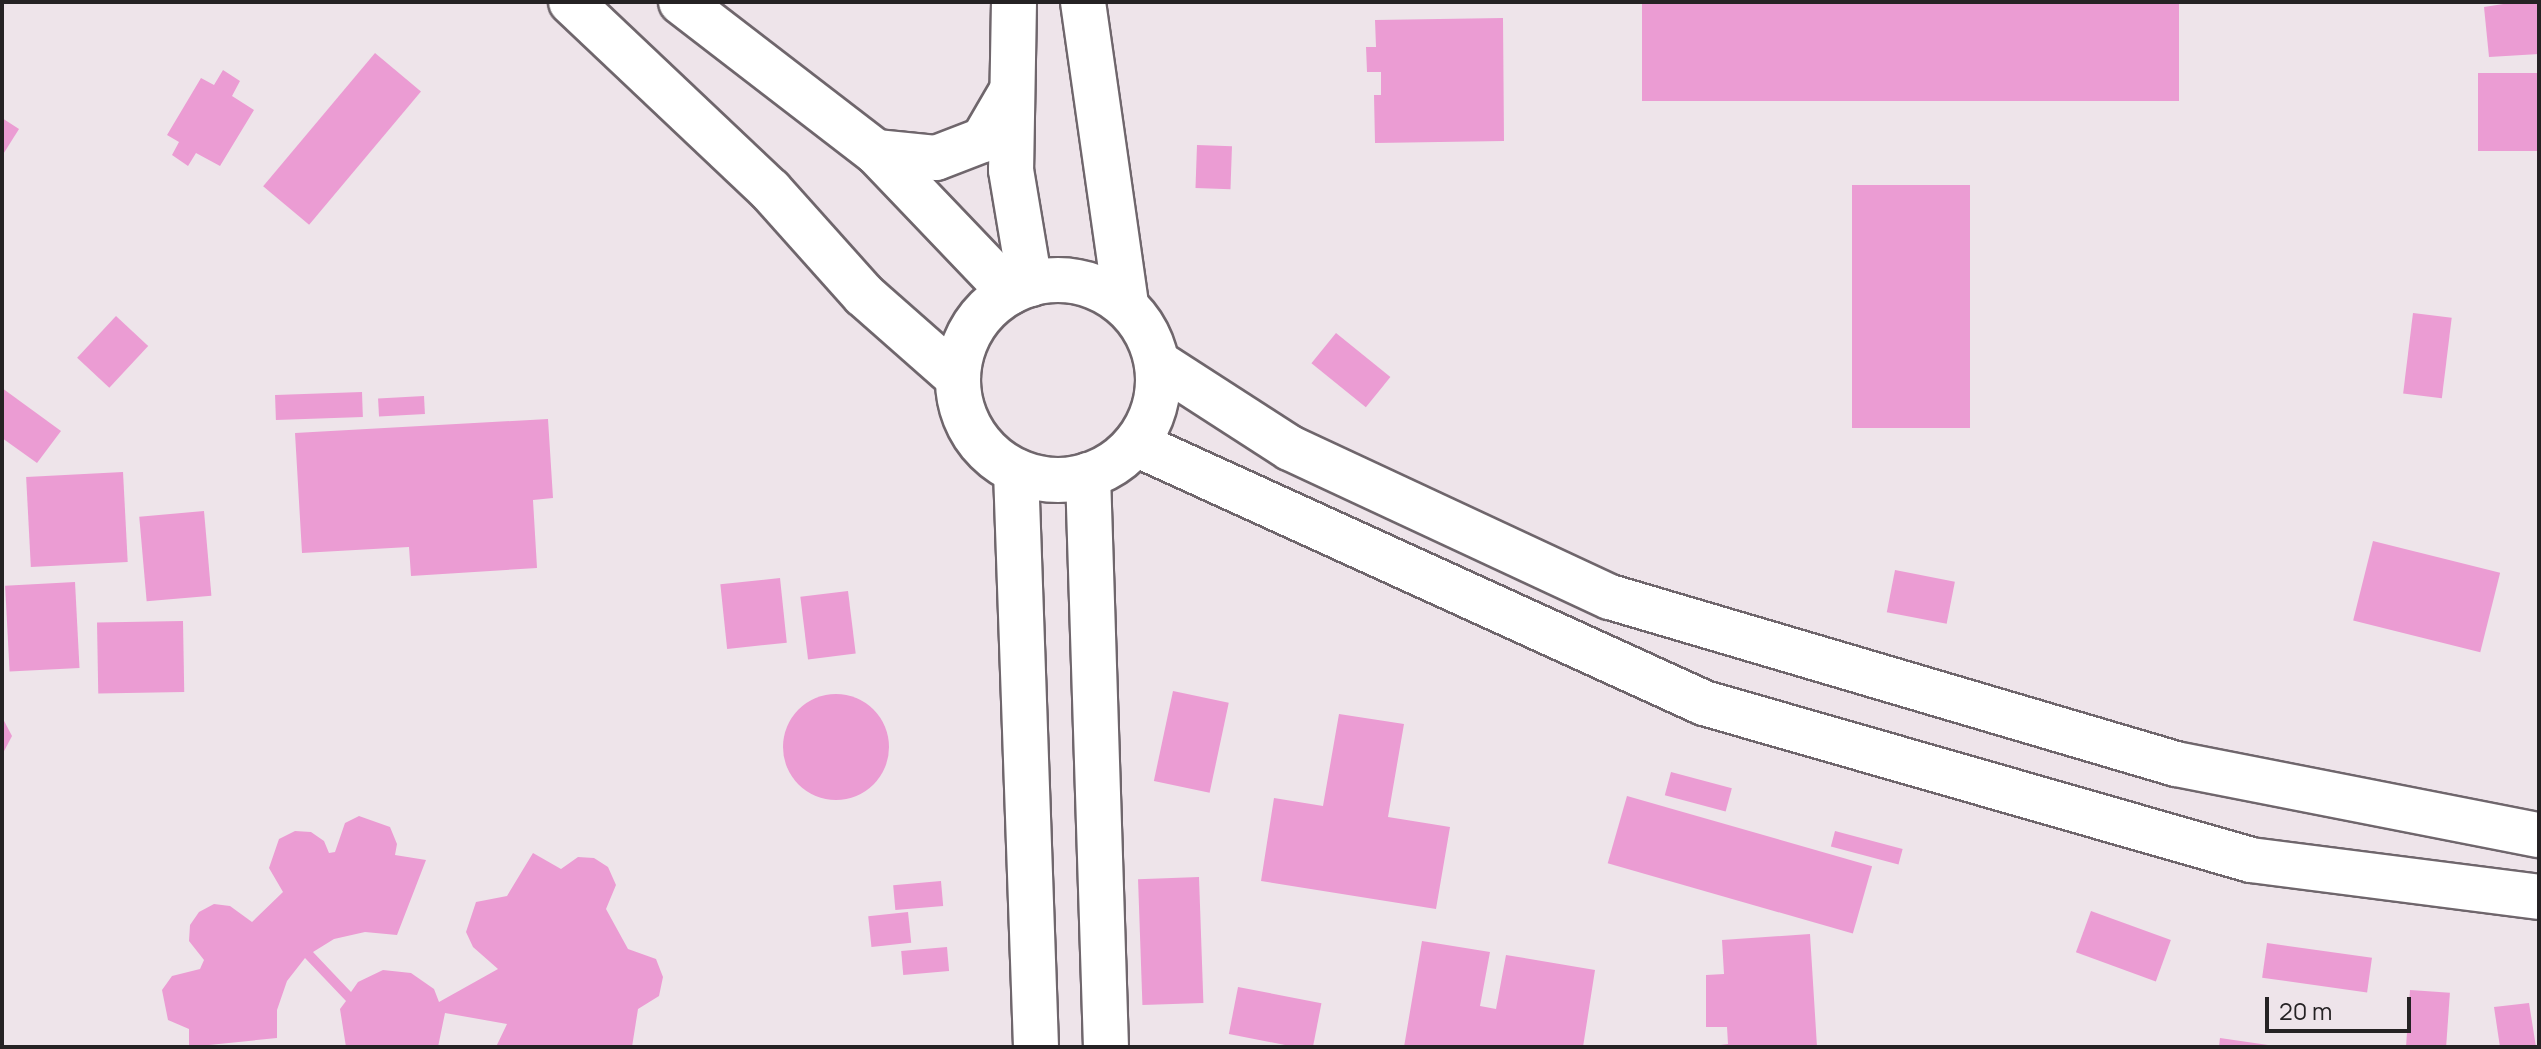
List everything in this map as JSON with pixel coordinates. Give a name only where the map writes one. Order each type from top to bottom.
[{"type":"main road","points":[[571,2],[770,190],[864,295],[958,378]]},
{"type":"main road","points":[[681,2],[876,152],[1020,288]]},
{"type":"main road","points":[[1014,2],[1011,170],[1020,288]]},
{"type":"main road","points":[[1083,2],[1126,306]]},
{"type":"main road","points":[[876,152],[936,158],[983,140],[1011,92]]},
{"type":"main road","points":[[1064,280],[1098,287],[1126,306],[1146,332],[1158,363],[1158,392],[1151,419],[1136,444],[1106,468],[1088,475],[1039,479],[1016,471],[979,443],[959,401],[958,378],[964,344],[982,314],[1020,288],[1064,280]]},
{"type":"main road","points":[[1158,363],[1290,448],[1610,597],[2176,764],[2539,835]]},
{"type":"main road","points":[[1136,444],[1704,703],[2251,860],[2539,897]]},
{"type":"main road","points":[[1016,471],[1036,1047]]},
{"type":"main road","points":[[1088,475],[1106,1047]]},
{"type":"building","points":[[2539,2],[2539,54],[2489,57],[2484,7]]},
{"type":"building","points":[[1642,3],[2179,3],[2179,101],[1642,101]]},
{"type":"building","points":[[1503,18],[1504,141],[1375,143],[1374,95],[1381,95],[1381,72],[1367,72],[1366,47],[1376,47],[1375,20]]},
{"type":"building","points":[[375,53],[421,92],[309,225],[263,186]]},
{"type":"building","points":[[223,70],[240,81],[232,96],[254,110],[220,166],[196,153],[188,166],[172,155],[179,142],[167,135],[201,78],[214,85]]},
{"type":"building","points":[[2478,73],[2539,73],[2539,151],[2478,151]]},
{"type":"building","points":[[2,118],[19,129],[2,156]]},
{"type":"building","points":[[1197,145],[1232,146],[1230,189],[1195,188]]},
{"type":"building","points":[[1852,185],[1970,185],[1970,428],[1852,428]]},
{"type":"building","points":[[2413,313],[2452,318],[2442,398],[2403,393]]},
{"type":"building","points":[[116,316],[148,346],[109,388],[77,358]]},
{"type":"building","points":[[1336,333],[1390,377],[1366,407],[1311,363]]},
{"type":"building","points":[[2,388],[61,431],[37,463],[2,438]]},
{"type":"building","points":[[362,392],[363,417],[276,420],[275,395]]},
{"type":"building","points":[[424,396],[425,414],[379,416],[378,398]]},
{"type":"building","points":[[548,419],[553,498],[533,500],[537,568],[411,576],[409,547],[302,553],[295,433]]},
{"type":"building","points":[[123,472],[128,562],[31,567],[26,477]]},
{"type":"building","points":[[204,511],[211,596],[147,601],[139,517]]},
{"type":"building","points":[[2373,541],[2500,573],[2480,652],[2353,621]]},
{"type":"building","points":[[1895,570],[1955,582],[1947,624],[1887,612]]},
{"type":"building","points":[[780,578],[787,643],[727,649],[720,584]]},
{"type":"building","points":[[75,582],[80,668],[10,672],[5,586]]},
{"type":"building","points":[[848,591],[856,654],[808,659],[800,597]]},
{"type":"building","points":[[183,621],[184,692],[98,693],[97,623]]},
{"type":"building","points":[[1173,691],[1229,703],[1210,793],[1154,781]]},
{"type":"building","points":[[836,694],[856,698],[873,710],[885,727],[889,747],[885,767],[873,784],[856,796],[836,800],[816,796],[799,784],[787,767],[783,747],[787,727],[799,710],[816,698]]},
{"type":"building","points":[[1339,714],[1404,724],[1388,817],[1450,827],[1436,909],[1261,881],[1274,798],[1323,806]]},
{"type":"building","points":[[2,717],[12,736],[2,755]]},
{"type":"building","points":[[1671,772],[1732,788],[1726,811],[1665,795]]},
{"type":"building","points":[[1627,796],[1872,866],[1853,934],[1608,863]]},
{"type":"building","points":[[359,816],[390,827],[397,844],[395,855],[426,860],[397,935],[365,932],[334,939],[313,952],[351,992],[358,982],[383,970],[411,973],[434,989],[439,1002],[498,969],[473,947],[466,932],[476,902],[507,896],[533,853],[561,869],[578,857],[594,858],[608,867],[616,885],[606,909],[628,949],[656,959],[663,977],[659,996],[638,1009],[632,1047],[496,1047],[507,1024],[445,1013],[438,1047],[346,1047],[340,1009],[346,1001],[305,958],[287,981],[277,1010],[277,1038],[189,1047],[189,1029],[168,1020],[162,990],[172,976],[200,969],[204,960],[189,941],[190,925],[199,912],[214,904],[230,906],[252,922],[283,892],[269,868],[279,839],[295,831],[311,832],[324,841],[329,853],[335,852],[345,823]]},
{"type":"building","points":[[1835,831],[1903,849],[1898,865],[1831,846]]},
{"type":"building","points":[[1199,877],[1203,1003],[1142,1005],[1138,879]]},
{"type":"building","points":[[941,881],[943,906],[895,910],[893,885]]},
{"type":"building","points":[[2091,911],[2171,940],[2156,981],[2076,952]]},
{"type":"building","points":[[908,912],[911,943],[871,947],[868,916]]},
{"type":"building","points":[[1810,934],[1817,1047],[1706,1047],[1728,1044],[1727,1027],[1706,1027],[1706,975],[1724,974],[1722,940]]},
{"type":"building","points":[[1422,941],[1490,952],[1480,1006],[1496,1009],[1506,955],[1595,970],[1583,1047],[1404,1047]]},
{"type":"building","points":[[2267,943],[2372,958],[2367,992],[2262,978]]},
{"type":"building","points":[[947,947],[949,971],[903,975],[901,951]]},
{"type":"building","points":[[1238,987],[1321,1003],[1313,1047],[1295,1047],[1229,1034]]},
{"type":"building","points":[[2410,990],[2450,993],[2446,1047],[2406,1047]]},
{"type":"building","points":[[2529,1003],[2536,1047],[2500,1047],[2494,1007]]},
{"type":"building","points":[[2220,1038],[2268,1045],[2268,1047],[2219,1047]]}]
